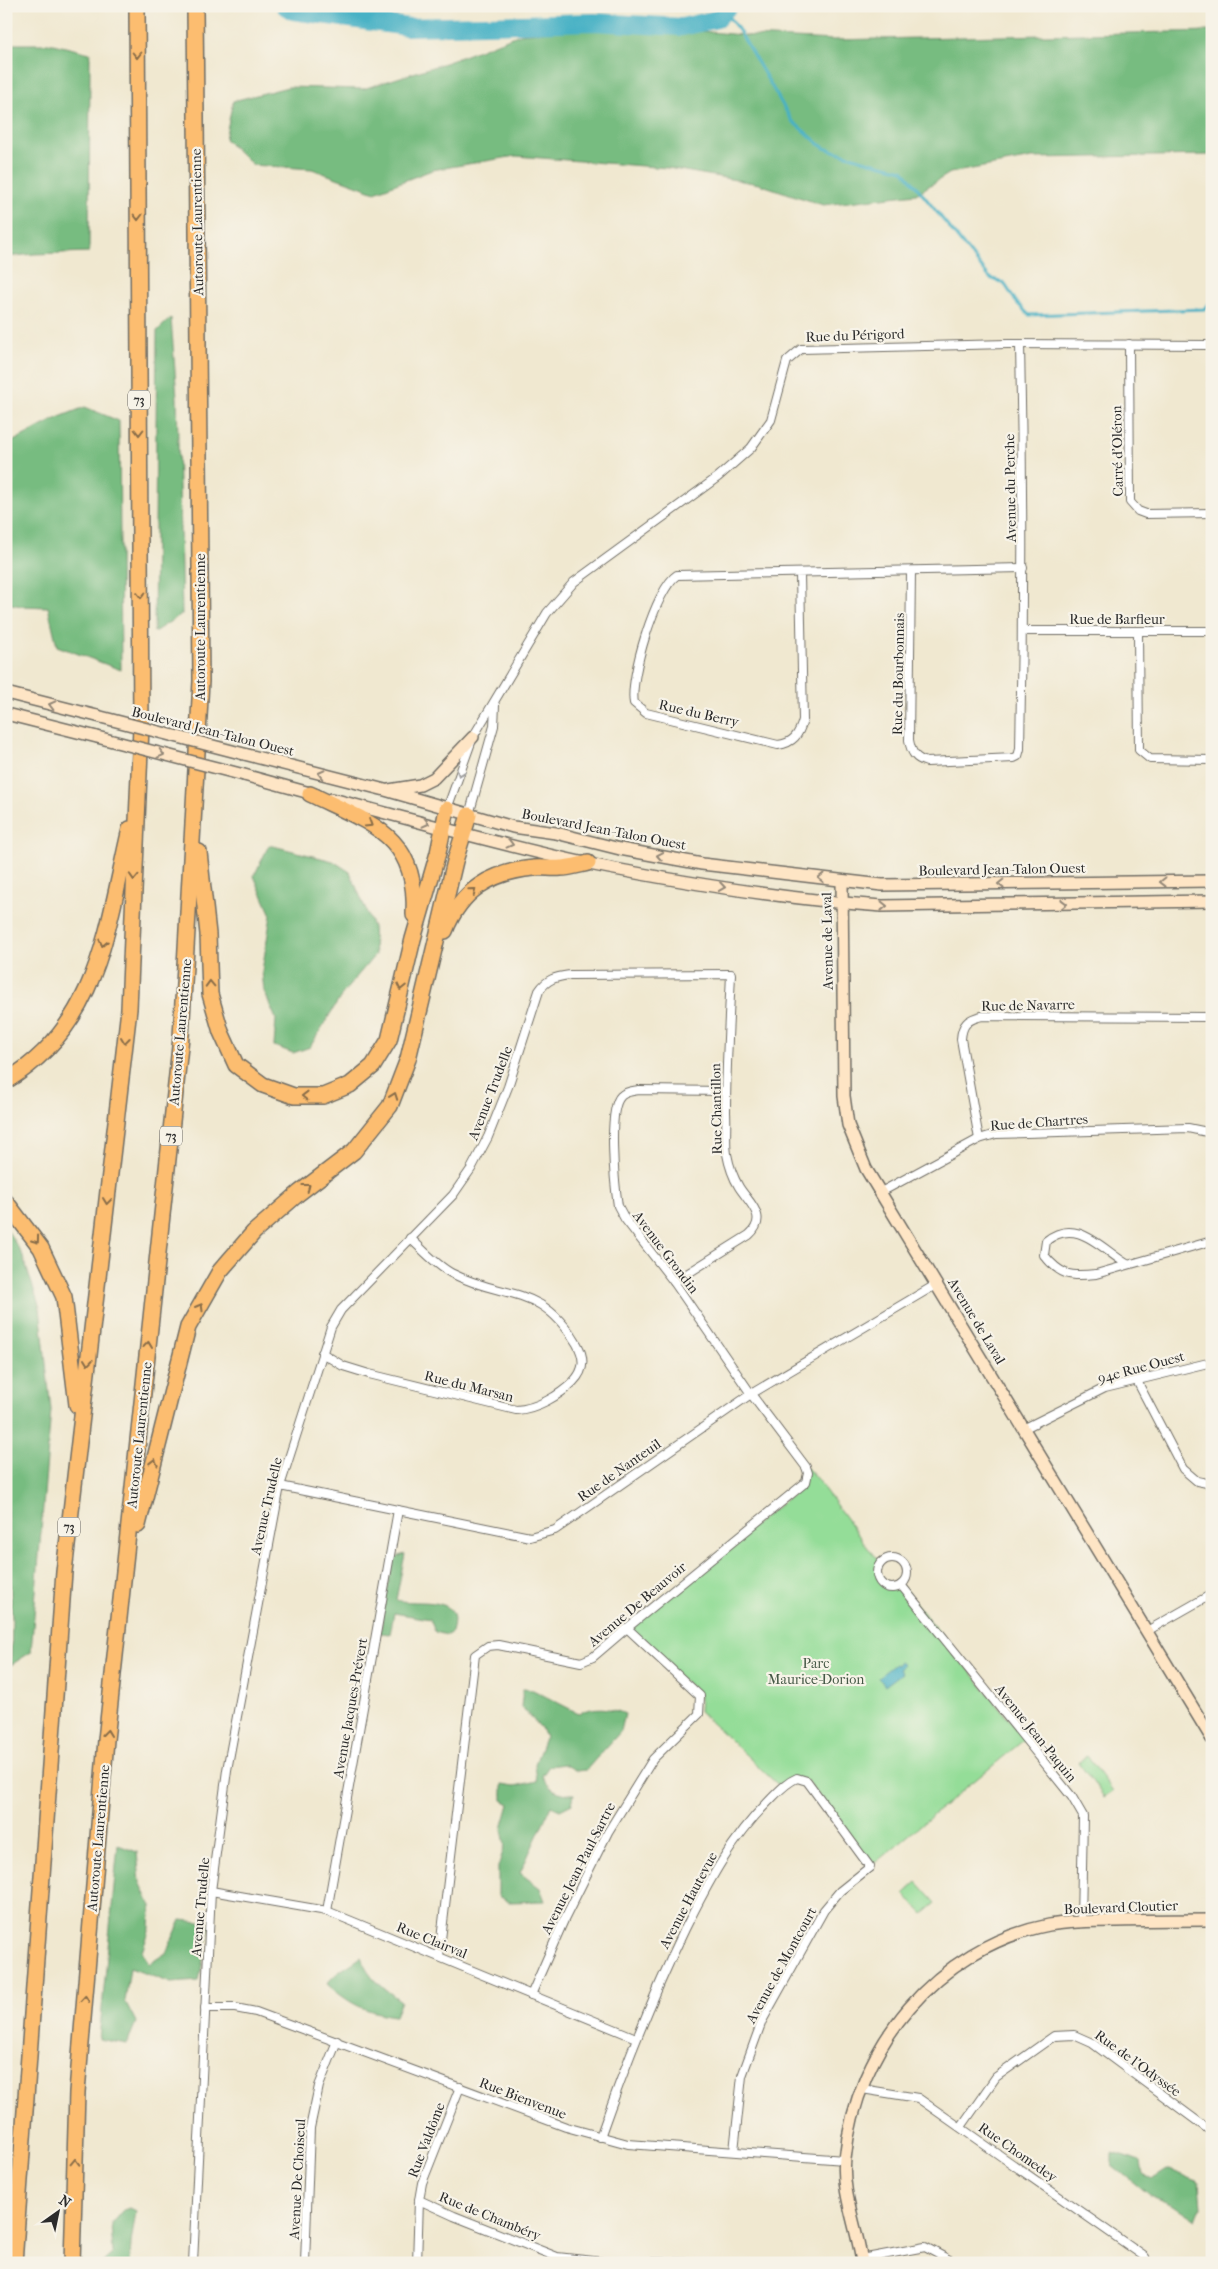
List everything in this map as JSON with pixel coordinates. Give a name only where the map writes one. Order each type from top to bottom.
[{"type":"highway","name":"73","points":[[14,2263],[64,1572],[129,1010],[141,717],[137,6]]},
{"type":"highway","name":"Autoroute Laurentienne","points":[[72,2263],[77,2092],[106,1740],[125,1577],[181,1037],[201,681],[195,6]]},
{"type":"highway","points":[[6,1081],[20,1073],[49,1048],[74,1017],[89,988],[101,954],[138,794]]},
{"type":"highway","points":[[310,794],[369,823],[391,839],[405,857],[414,881],[412,939]]},
{"type":"highway","points":[[194,808],[208,934],[210,994],[221,1032],[236,1065],[263,1085],[294,1096],[323,1096],[350,1085],[373,1066],[389,1040],[412,939],[438,853],[447,809]]},
{"type":"highway","points":[[125,1577],[188,1327],[220,1271],[254,1232],[299,1193],[354,1151],[390,1106],[408,1059],[462,832],[469,815]]},
{"type":"highway","points":[[432,962],[458,903],[493,877],[514,870],[537,867],[561,868],[588,864]]},
{"type":"highway","points":[[6,1202],[41,1248],[64,1297],[80,1430]]},
{"type":"street","name":"Rue du Périgord","points":[[447,809],[474,738],[547,613],[574,582],[718,477],[751,448],[770,420],[786,361],[801,349],[1020,344],[1212,345]]},
{"type":"street","name":"Avenue du Perche","points":[[1020,344],[1022,631]]},
{"type":"street","name":"Carré d'Oléron","points":[[1129,344],[1130,502],[1138,511],[1146,514],[1212,512]]},
{"type":"street","name":"Rue du Berry","points":[[800,574],[803,720],[800,731],[788,744],[778,744],[646,713],[634,703],[633,688],[650,624],[671,580],[677,575],[1023,568]]},
{"type":"street","name":"Rue du Bourbonnais","points":[[911,571],[909,740],[914,755],[919,760],[927,762],[1007,759],[1018,756],[1020,749],[1022,631]]},
{"type":"street","name":"Rue de Barfleur","points":[[1022,631],[1212,631]]},
{"type":"street","points":[[1138,632],[1139,750],[1150,759],[1212,760]]},
{"type":"street","name":"Boulevard Jean-Talon Ouest","points":[[6,693],[385,790],[513,827],[556,833],[628,851],[702,864],[809,878],[828,877],[842,881],[882,885],[1212,882]]},
{"type":"street","name":"Rue du Périgord","points":[[469,815],[494,726],[495,703]]},
{"type":"street","points":[[6,714],[244,775],[310,794],[588,864],[704,884],[842,903],[882,906],[1212,901]]},
{"type":"street","points":[[385,790],[420,785],[434,778],[474,738]]},
{"type":"street","name":"Avenue de Laval","points":[[842,881],[844,1096],[848,1125],[866,1169],[1025,1428],[1212,1739]]},
{"type":"street","name":"Rue Chantillon","points":[[674,1282],[749,1235],[755,1230],[758,1222],[755,1210],[731,1170],[727,1153],[726,1091],[731,974]]},
{"type":"street","name":"Avenue Trudelle","points":[[193,2263],[211,1891],[228,1770],[280,1486],[331,1328],[341,1310],[453,1194],[471,1169],[488,1137],[508,1087],[539,991],[545,982],[556,977],[570,975],[731,974]]},
{"type":"street","name":"Rue de Navarre","points":[[979,1140],[961,1040],[965,1023],[973,1018],[982,1016],[1212,1017]]},
{"type":"street","name":"Avenue Grondin","points":[[726,1091],[639,1090],[627,1092],[620,1096],[613,1115],[618,1206],[624,1219],[674,1282],[750,1394]]},
{"type":"street","name":"Rue de Chartres","points":[[881,1192],[979,1140],[996,1134],[1178,1128],[1202,1129],[1212,1133]]},
{"type":"street","points":[[1127,1264],[1087,1236],[1078,1233],[1068,1231],[1054,1235],[1046,1241],[1044,1255],[1054,1267],[1064,1273],[1076,1276],[1096,1274],[1212,1241]]},
{"type":"street","name":"Rue du Marsan","points":[[322,1354],[343,1366],[369,1374],[516,1410],[527,1410],[537,1406],[570,1385],[577,1378],[584,1364],[582,1353],[557,1316],[543,1305],[523,1295],[452,1274],[441,1267],[410,1238]]},
{"type":"street","name":"Rue de Nanteuil","points":[[280,1486],[530,1537],[556,1530],[750,1394],[936,1284]]},
{"type":"street","name":"94e Rue Ouest","points":[[1025,1428],[1105,1388],[1212,1362]]},
{"type":"street","points":[[1136,1379],[1183,1469],[1197,1481],[1212,1484]]},
{"type":"street","name":"Avenue De Beauvoir","points":[[439,1956],[475,1654],[488,1646],[498,1646],[581,1662],[593,1657],[806,1482],[808,1474],[806,1467],[750,1394]]},
{"type":"street","name":"Avenue Jacques-Prévert","points":[[327,1911],[398,1510]]},
{"type":"street","points":[[895,1558],[903,1564],[906,1577],[901,1585],[890,1588],[881,1584],[876,1573],[882,1562],[895,1558]]},
{"type":"street","name":"Avenue Jean-Paquin","points":[[901,1585],[1072,1797],[1083,1816],[1081,1922]]},
{"type":"street","points":[[1147,1631],[1212,1594]]},
{"type":"street","name":"Avenue Jean-Paul-Sartre","points":[[531,1995],[564,1920],[608,1832],[653,1758],[699,1714],[700,1696],[626,1628]]},
{"type":"street","name":"Avenue Hautevue","points":[[600,2137],[636,2038],[662,1977],[713,1872],[749,1820],[790,1780],[797,1778],[807,1781],[870,1867]]},
{"type":"street","name":"Avenue de Montcourt","points":[[734,2151],[742,2076],[762,2021],[824,1910],[840,1891],[870,1867]]},
{"type":"street","name":"Rue Clairval","points":[[211,1891],[327,1911],[636,2038]]},
{"type":"street","name":"Boulevard Cloutier","points":[[862,2261],[850,2211],[844,2160],[854,2111],[862,2089],[890,2031],[919,1996],[951,1968],[988,1944],[1022,1931],[1051,1925],[1081,1922],[1212,1920]]},
{"type":"street","name":"Rue Bienvenue","points":[[205,2008],[235,2008],[256,2012],[566,2127],[628,2144],[844,2160]]},
{"type":"street","name":"Rue de l'Odyssée","points":[[961,2127],[996,2077],[1054,2036],[1074,2036],[1092,2043],[1212,2132]]},
{"type":"street","name":"Avenue De Choiseul","points":[[306,2263],[310,2128],[320,2086],[337,2041]]},
{"type":"street","name":"Rue Valdôme","points":[[417,2263],[419,2200],[422,2183],[460,2087]]},
{"type":"street","name":"Rue Chomedey","points":[[862,2089],[918,2098],[1145,2257],[1147,2263]]},
{"type":"street","name":"Rue de Chambéry","points":[[419,2200],[556,2257],[603,2262],[701,2263]]},
{"type":"street","points":[[862,2261],[925,2247],[955,2263]]},
{"type":"green space","points":[[628,24],[752,36],[834,40],[1212,31],[1212,155],[1032,158],[950,173],[916,194],[823,205],[759,184],[668,168],[516,156],[432,170],[375,192],[312,169],[253,165],[225,139],[233,101],[288,87],[363,89],[448,62],[520,34]]},
{"type":"green space","points":[[6,44],[53,44],[90,53],[89,252],[6,257]]},
{"type":"green space","points":[[171,318],[177,398],[182,614],[154,632],[157,331]]},
{"type":"green space","points":[[85,407],[119,421],[121,670],[57,646],[48,607],[21,606],[6,603],[6,445],[57,418]]},
{"type":"green space","points":[[269,845],[333,861],[350,872],[373,927],[375,955],[343,993],[310,1047],[293,1053],[274,1046],[276,1019],[264,991],[262,971],[271,915],[254,876]]},
{"type":"green space","points":[[6,1228],[22,1254],[40,1308],[51,1410],[31,1652],[11,1665],[12,1620],[6,1495],[6,1373],[10,1329],[6,1287]]},
{"type":"green space","name":"Parc Maurice-Dorion","points":[[806,1467],[874,1556],[882,1561],[877,1569],[879,1581],[889,1588],[901,1585],[1025,1739],[870,1867],[807,1781],[797,1778],[782,1787],[776,1783],[699,1711],[700,1696],[627,1628],[803,1486]]},
{"type":"green space","points":[[405,1554],[396,1600],[436,1603],[445,1606],[451,1611],[454,1619],[452,1632],[447,1635],[435,1632],[430,1619],[394,1613],[390,1634],[380,1633],[393,1558]]},
{"type":"green space","points":[[523,1689],[533,1690],[578,1713],[602,1708],[625,1714],[621,1731],[586,1770],[577,1771],[564,1764],[549,1766],[542,1776],[548,1785],[555,1790],[574,1794],[572,1804],[560,1810],[551,1806],[520,1873],[540,1888],[545,1901],[509,1902],[498,1896],[498,1867],[505,1845],[502,1829],[509,1804],[502,1800],[502,1784],[515,1786],[537,1781],[535,1764],[545,1738],[541,1728],[521,1707]]},
{"type":"green space","points":[[1087,1756],[1113,1791],[1104,1797],[1078,1762]]},
{"type":"green space","points":[[118,1845],[137,1852],[140,1882],[151,1906],[150,1928],[142,1952],[149,1964],[166,1953],[181,1920],[210,1923],[199,1981],[171,1983],[130,1968],[125,2001],[136,2022],[127,2044],[99,2039]]},
{"type":"green space","points":[[917,1882],[936,1903],[923,1914],[904,1894]]},
{"type":"green space","points":[[361,1957],[372,1977],[401,2001],[395,2016],[358,2006],[327,1984],[338,1972]]},
{"type":"green space","points":[[1112,2153],[1141,2162],[1143,2174],[1153,2179],[1167,2170],[1199,2182],[1201,2207],[1196,2220],[1172,2204],[1149,2195],[1112,2165]]},
{"type":"green space","points":[[130,2208],[136,2211],[130,2263],[102,2263],[113,2253],[111,2224],[122,2211]]},
{"type":"water","points":[[900,1661],[904,1664],[899,1668],[902,1673],[885,1686],[878,1677]]},
{"type":"waterway","points":[[285,6],[293,11],[408,27],[594,22],[682,27],[717,19],[729,6]]},
{"type":"waterway","points":[[724,11],[738,29],[792,121],[824,148],[903,170],[990,278],[1004,283],[1017,303],[1029,315],[1205,309],[1212,300]]}]
